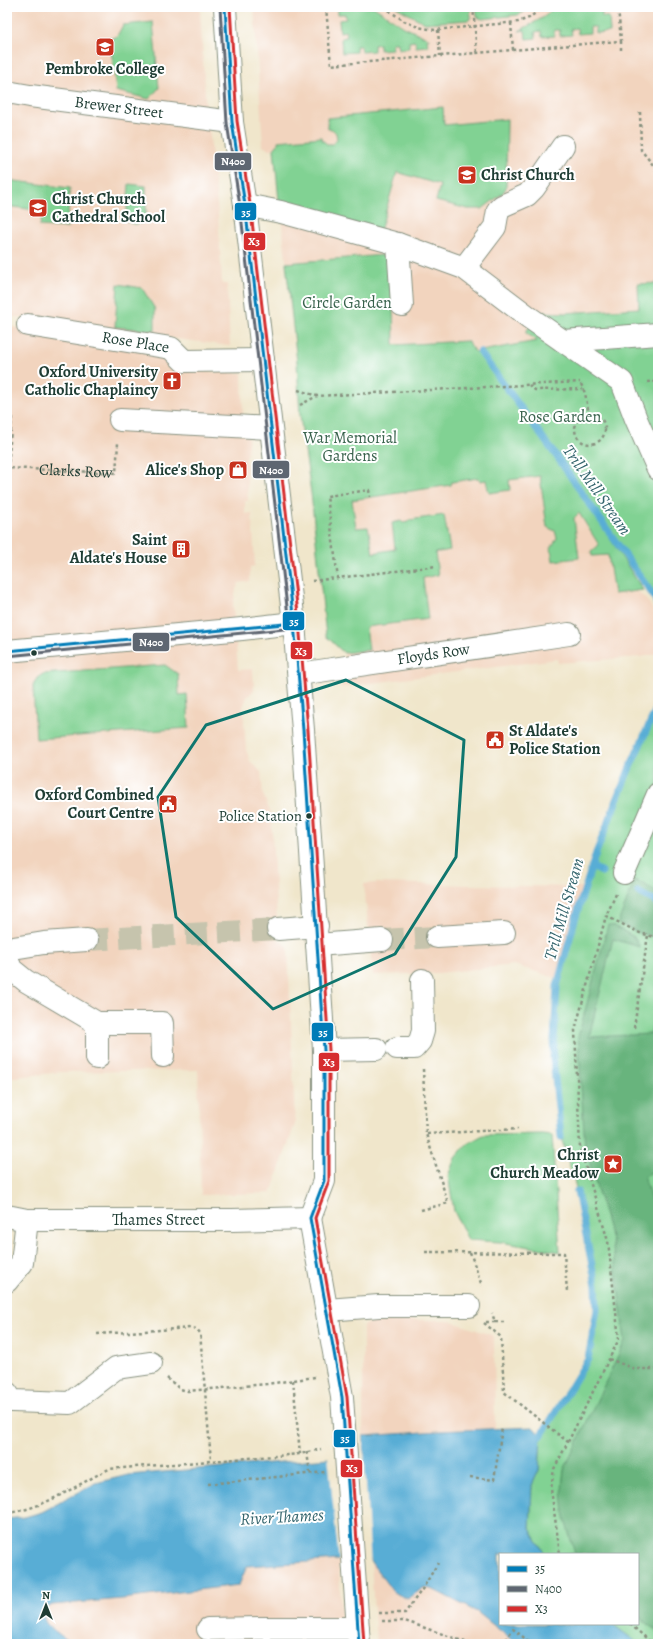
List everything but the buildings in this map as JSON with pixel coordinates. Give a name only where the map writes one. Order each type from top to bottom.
[{"type":"street","points":[[208,1629],[259,1628],[358,1636],[342,1397],[310,1218],[324,1181],[324,1050],[294,623],[245,205],[232,122],[225,7]]},
{"type":"street","name":"Brewer Street","points":[[7,92],[232,122]]},
{"type":"street","points":[[464,268],[495,227],[498,210],[502,206],[527,195],[534,188],[562,146]]},
{"type":"street","points":[[245,205],[281,212],[398,244],[464,268],[563,341],[622,382],[636,419],[658,469]]},
{"type":"street","points":[[398,244],[402,305]]},
{"type":"street","name":"Rose Place","points":[[28,325],[171,348],[184,361],[263,360]]},
{"type":"street","points":[[563,341],[658,334]]},
{"type":"street","points":[[120,420],[270,428]]},
{"type":"street","points":[[7,651],[294,623]]},
{"type":"street","name":"Floyds Row","points":[[298,674],[569,634]]},
{"type":"street","points":[[624,873],[658,794]]},
{"type":"street","points":[[278,929],[317,935],[382,940]]},
{"type":"street","points":[[437,937],[504,933]]},
{"type":"street","points":[[7,949],[44,943],[87,940]]},
{"type":"street","points":[[7,958],[11,969],[26,981],[98,1022],[162,1023],[163,1056]]},
{"type":"street","points":[[324,1050],[395,1048],[420,1041],[423,1031],[422,980]]},
{"type":"street","points":[[98,1022],[98,1058]]},
{"type":"street","points":[[7,1281],[22,1263],[17,1218]]},
{"type":"street","name":"Thames Street","points":[[17,1218],[239,1220],[310,1218]]},
{"type":"street","points":[[327,1310],[379,1306],[469,1306]]},
{"type":"street","points":[[7,1393],[12,1401],[70,1403],[116,1368],[150,1363]]},
{"type":"path","points":[[326,7],[331,65],[621,41]]},
{"type":"path","points":[[384,7],[404,21],[418,27],[438,30],[518,22],[529,18],[543,7]]},
{"type":"path","points":[[473,7],[477,53]]},
{"type":"path","points":[[618,7],[621,53]]},
{"type":"path","points":[[511,23],[513,50]]},
{"type":"path","points":[[438,30],[440,56]]},
{"type":"path","points":[[640,112],[641,150],[658,171]]},
{"type":"path","points":[[646,382],[658,381]]},
{"type":"path","points":[[298,390],[317,396],[491,388],[528,384],[580,382],[582,389],[585,392],[589,414]]},
{"type":"path","points":[[528,384],[535,390],[582,389]]},
{"type":"path","points":[[300,405],[317,396]]},
{"type":"path","points":[[589,414],[596,415],[605,426],[604,436],[592,444],[581,442],[575,432],[577,421],[580,416],[589,414]]},
{"type":"path","name":"Clarks Row","points":[[7,416],[12,416],[8,468],[116,473],[120,420]]},
{"type":"path","points":[[338,579],[327,496],[369,490],[370,497]]},
{"type":"path","points":[[311,582],[437,566]]},
{"type":"path","points":[[560,1553],[550,1489],[554,1468],[619,1339],[608,1241],[580,1148],[575,1030],[606,916],[624,873]]},
{"type":"path","points":[[606,916],[640,933],[658,938]]},
{"type":"path","points":[[634,1028],[648,936]]},
{"type":"path","points":[[395,1048],[422,1055],[426,1134],[448,1203],[421,1210]]},
{"type":"path","points":[[426,1134],[518,1129]]},
{"type":"path","points":[[425,1252],[564,1253],[567,1291]]},
{"type":"path","points":[[469,1306],[482,1322],[501,1337],[504,1392],[568,1442]]},
{"type":"path","points":[[495,1322],[506,1322]]},
{"type":"path","points":[[97,1334],[192,1328],[197,1329],[200,1333],[204,1390],[212,1460]]},
{"type":"path","points":[[609,1359],[635,1370],[658,1370]]},
{"type":"path","points":[[150,1363],[180,1389],[188,1391],[322,1376]]},
{"type":"path","points":[[293,1380],[300,1454]]},
{"type":"path","points":[[470,1477],[494,1480],[502,1428]]},
{"type":"path","points":[[7,1513],[23,1511],[43,1504],[109,1469],[300,1454],[320,1450]]},
{"type":"path","points":[[307,1452],[310,1474]]},
{"type":"path","points":[[208,1484],[329,1472]]},
{"type":"path","points":[[381,1613],[405,1613],[423,1588],[438,1563]]},
{"type":"path","points":[[379,1621],[405,1621],[471,1644]]},
{"type":"path","points":[[631,1625],[654,1644]]},
{"type":"path","points":[[502,1644],[513,1629],[532,1644]]},
{"type":"highlighted area","points":[[346,680],[464,740],[456,857],[395,954],[273,1009],[176,917],[158,797],[206,725]]},
{"type":"shaded area","name":"Pembroke College","points":[[7,7],[200,7],[206,112],[7,84]]},
{"type":"shaded area","name":"Christ Church","points":[[254,7],[658,7],[658,283],[638,285],[640,308],[565,313],[543,312],[537,341],[475,353],[297,362],[274,149],[268,149],[263,146]]},
{"type":"shaded area","points":[[7,98],[209,128],[218,213],[222,284],[227,284],[230,346],[7,316]]},
{"type":"shaded area","points":[[7,326],[166,354],[183,371],[242,373],[243,422],[249,433],[246,456],[248,501],[245,501],[245,514],[252,513],[255,566],[250,567],[250,581],[239,583],[236,589],[233,605],[238,670],[253,669],[254,690],[247,697],[243,707],[246,750],[250,761],[261,772],[263,794],[271,814],[278,939],[288,947],[295,1124],[271,1193],[201,1195],[198,1070],[62,1072],[7,1078]]},
{"type":"shaded area","points":[[557,457],[643,590],[638,591],[649,603],[658,619],[658,654],[640,657],[558,663],[557,659],[341,687],[344,653],[326,636],[311,493]]},
{"type":"shaded area","points":[[364,884],[585,887],[559,979],[514,965],[439,973],[373,975]]},
{"type":"shaded area","points":[[381,1320],[447,1320],[494,1336],[495,1428],[363,1436],[363,1325]]},
{"type":"shaded area","points":[[339,1560],[342,1644],[74,1644],[47,1624],[43,1616],[43,1611],[52,1605],[122,1599],[238,1585],[247,1566]]},
{"type":"shaded area","points":[[371,1562],[393,1592],[408,1599],[423,1588],[432,1589],[477,1612],[517,1644],[376,1644]]},
{"type":"green space","points":[[338,7],[374,7],[404,27],[430,39],[427,39],[428,46],[416,47],[415,41],[409,42],[409,48],[399,49],[398,43],[392,43],[393,49],[380,50],[380,44],[374,45],[374,51],[362,52],[361,46],[356,46],[356,52],[342,53],[341,38],[347,37],[346,31],[340,32],[339,20],[346,19],[345,14],[338,14]]},
{"type":"green space","points":[[396,7],[470,7],[471,17],[469,20],[425,23]]},
{"type":"green space","points":[[476,7],[533,7],[518,15],[482,19],[477,17]]},
{"type":"green space","points":[[555,7],[608,7],[608,11],[602,12],[602,17],[609,17],[610,32],[596,33],[596,27],[590,27],[590,33],[578,34],[577,28],[571,29],[572,35],[560,36],[560,30],[554,30],[554,36],[542,37],[541,31],[535,32],[536,38],[526,39],[525,30],[519,31],[544,17]]},
{"type":"green space","points":[[153,22],[159,88],[149,99],[116,91],[110,39],[117,36],[123,25]]},
{"type":"green space","points":[[443,107],[444,125],[507,119],[506,188],[502,194],[482,209],[468,209],[436,201],[440,185],[397,172],[380,231],[279,201],[274,149],[278,144],[278,141],[322,137],[322,140],[327,144],[333,144],[337,139],[336,133],[332,129],[328,129],[327,118]]},
{"type":"green space","points":[[7,180],[70,188],[67,228],[40,226],[42,211],[7,206]]},
{"type":"green space","points":[[129,184],[146,186],[146,220],[139,224],[126,221]]},
{"type":"green space","points":[[383,255],[392,265],[394,345],[467,341],[475,352],[537,341],[525,332],[543,312],[565,313],[639,308],[638,284],[658,283],[658,608],[655,598],[567,471],[643,590],[614,594],[608,555],[592,556],[591,552],[599,545],[579,513],[574,518],[579,558],[553,561],[551,548],[557,538],[555,531],[547,527],[540,476],[509,480],[510,490],[489,493],[486,480],[480,481],[478,478],[452,482],[451,485],[352,500],[356,528],[368,527],[373,553],[395,549],[392,523],[401,521],[403,523],[408,522],[409,520],[444,515],[450,550],[435,553],[438,575],[423,578],[428,619],[366,627],[369,650],[344,653],[326,636],[311,493],[300,416],[297,362],[286,263]]},
{"type":"green space","points":[[118,284],[142,288],[155,309],[155,331],[115,327]]},
{"type":"green space","points":[[165,665],[178,674],[179,695],[187,694],[189,728],[36,739],[33,686],[37,678],[43,674]]},
{"type":"green space","name":"Christ Church Meadow","points":[[658,700],[658,1644],[639,1644],[613,1625],[639,1625],[639,1553],[544,1553],[530,1529],[532,1485],[539,1470],[541,1436],[588,1359],[597,1310],[596,1285],[577,1191],[561,1137],[553,1059],[557,986],[574,923],[596,853],[628,772],[657,707]]},
{"type":"green space","points":[[635,880],[658,892],[658,938],[640,933],[618,923]]},
{"type":"green space","points":[[608,925],[615,926],[634,937],[640,947],[613,939],[589,1037],[651,1034],[658,978],[658,1170],[644,1177],[658,1221],[658,1631],[651,1627],[639,1616],[639,1553],[575,1553],[564,1513],[562,1492],[564,1470],[625,1341],[612,1241],[585,1147],[578,1037]]},
{"type":"green space","points":[[483,1135],[552,1135],[560,1252],[500,1242],[468,1240],[454,1211],[448,1176],[455,1158],[467,1144]]},
{"type":"water","name":"River Thames","points":[[533,1427],[541,1436],[539,1470],[532,1485],[530,1529],[544,1553],[499,1553],[499,1625],[613,1625],[639,1644],[517,1644],[477,1612],[432,1589],[423,1588],[408,1599],[393,1592],[371,1562],[370,1558],[247,1566],[239,1585],[122,1599],[52,1605],[43,1611],[46,1623],[74,1644],[7,1644],[7,1519],[25,1517],[42,1512],[96,1483],[128,1475],[364,1455],[363,1436]]},
{"type":"pier","points":[[363,1434],[371,1566],[369,1560],[339,1562],[328,1456],[362,1453],[361,1436]]},
{"type":"waterway","name":"Trill Mill Stream","points":[[480,352],[557,457],[655,598],[658,608]]},
{"type":"waterway","name":"Trill Mill Stream","points":[[561,1137],[553,1059],[557,986],[574,923],[596,853],[628,772],[657,707],[658,700]]},
{"type":"waterway","points":[[592,867],[602,872]]},
{"type":"waterway","points":[[638,892],[658,903]]},
{"type":"waterway","name":"Trill Mill Stream","points":[[534,1441],[541,1436],[588,1359],[597,1310],[596,1285],[577,1191]]},
{"type":"tunnel","points":[[87,940],[278,929]]},
{"type":"tunnel","points":[[382,940],[437,937]]},
{"type":"transit line","name":"N400","points":[[220,7],[227,123],[240,206],[289,624]]},
{"type":"transit line","name":"35","points":[[225,7],[232,122],[245,205],[294,623],[303,730],[324,1050],[324,1181],[310,1218],[342,1397],[359,1644]]},
{"type":"transit line","name":"X3","points":[[230,7],[237,121],[250,204],[299,622],[308,730],[329,1050],[329,1181],[315,1218],[347,1397],[364,1644]]},
{"type":"transit line","name":"35","points":[[7,651],[294,623]]},
{"type":"transit line","name":"N400","points":[[7,656],[295,628]]},
{"type":"place","name":"Pembroke College","points":[[105,47]]},
{"type":"place","name":"Christ Church","points":[[467,175]]},
{"type":"place","name":"Christ Church Cathedral School","points":[[38,208]]},
{"type":"place","name":"Oxford University Catholic Chaplaincy","points":[[172,381]]},
{"type":"place","name":"Alice's Shop","points":[[238,470]]},
{"type":"place","name":"Saint Aldate's House","points":[[181,549]]},
{"type":"place","name":"St Aldate's Police Station","points":[[495,740]]},
{"type":"place","name":"Oxford Combined Court Centre","points":[[168,804]]},
{"type":"place","name":"Police Station","points":[[309,816]]},
{"type":"place","name":"Christ Church Meadow","points":[[613,1164]]},
{"type":"park label","name":"Circle Garden","points":[[347,303]]},
{"type":"park label","name":"Rose Garden","points":[[560,417]]},
{"type":"park label","name":"War Memorial Gardens","points":[[350,447]]}]
